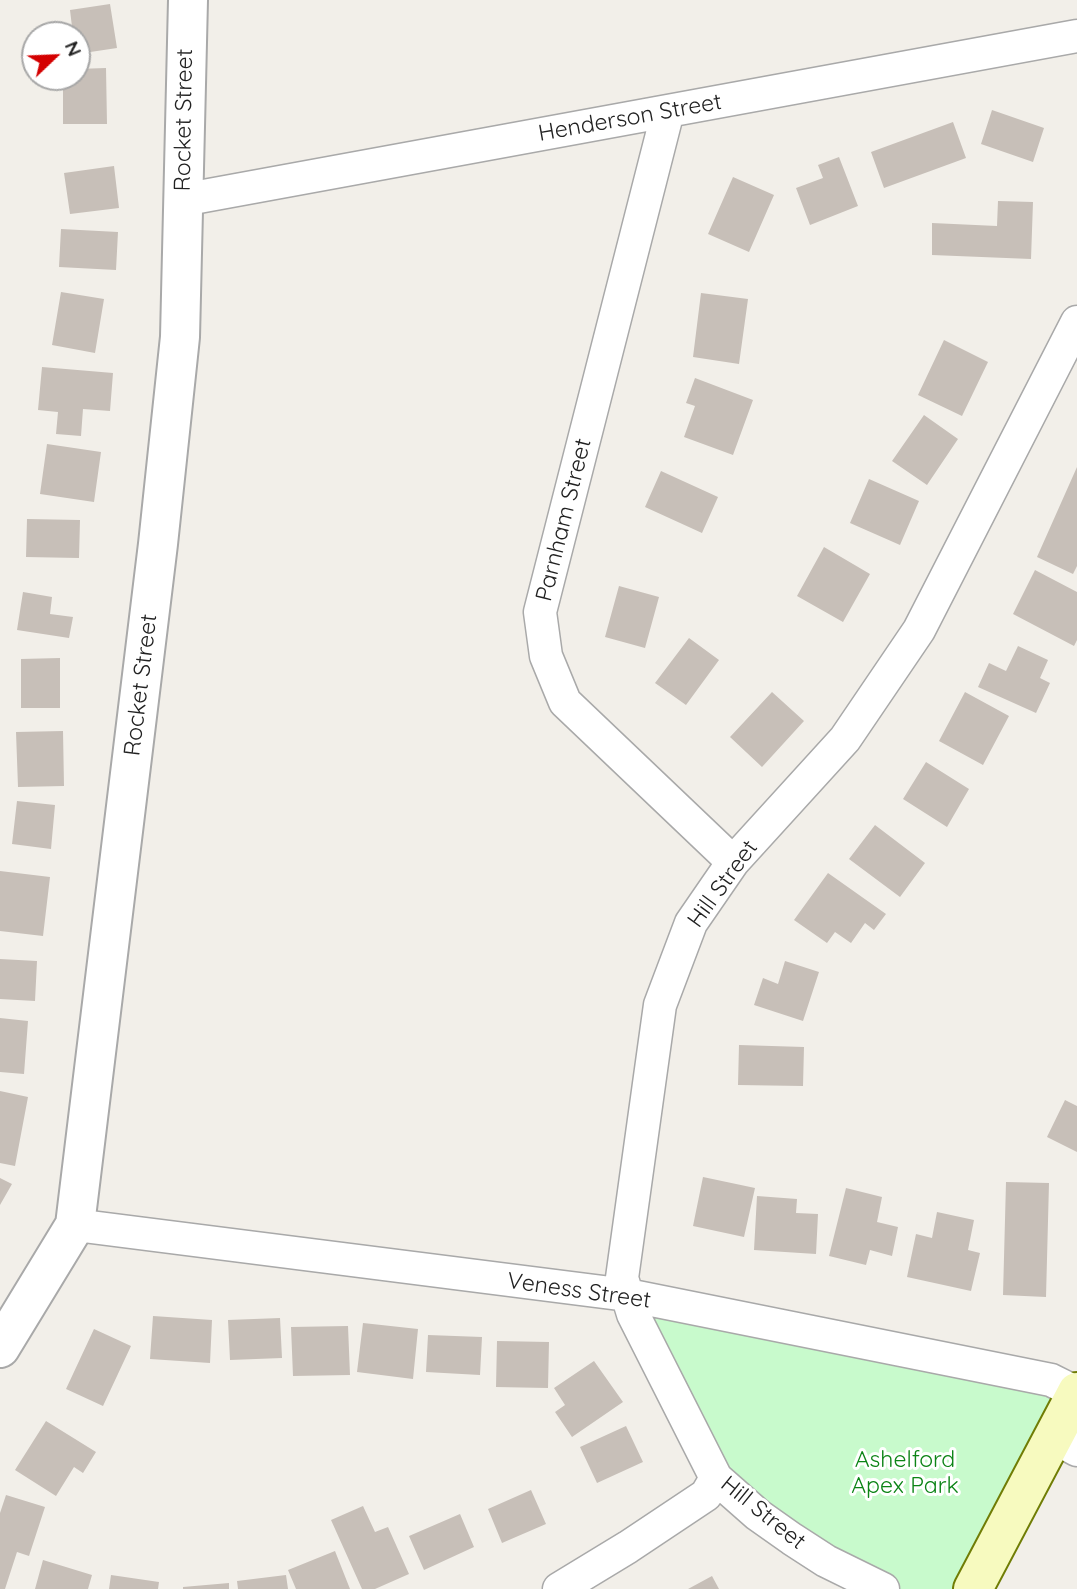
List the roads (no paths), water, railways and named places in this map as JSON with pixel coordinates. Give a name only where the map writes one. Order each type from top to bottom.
[{"type":"main road","points":[[973,1589],[1065,1443],[1077,1393]]},
{"type":"street","name":"Rocket Street","points":[[0,1348],[75,1225],[179,350],[188,0]]},
{"type":"street","name":"Henderson Street","points":[[183,200],[1077,36]]},
{"type":"street","name":"Parnham Street","points":[[668,111],[540,612],[546,656],[565,702],[733,862]]},
{"type":"street","name":"Hill Street","points":[[883,1589],[826,1561],[792,1539],[758,1515],[716,1478],[633,1314],[622,1278],[660,1005],[691,923],[733,862],[845,739],[919,630],[1077,322]]},
{"type":"street","name":"Veness Street","points":[[75,1225],[627,1296],[1051,1380],[1077,1393]]},
{"type":"street","points":[[559,1589],[706,1495],[716,1478]]},
{"type":"park label","name":"Ashelford Apex Park","points":[[905,1473]]}]
